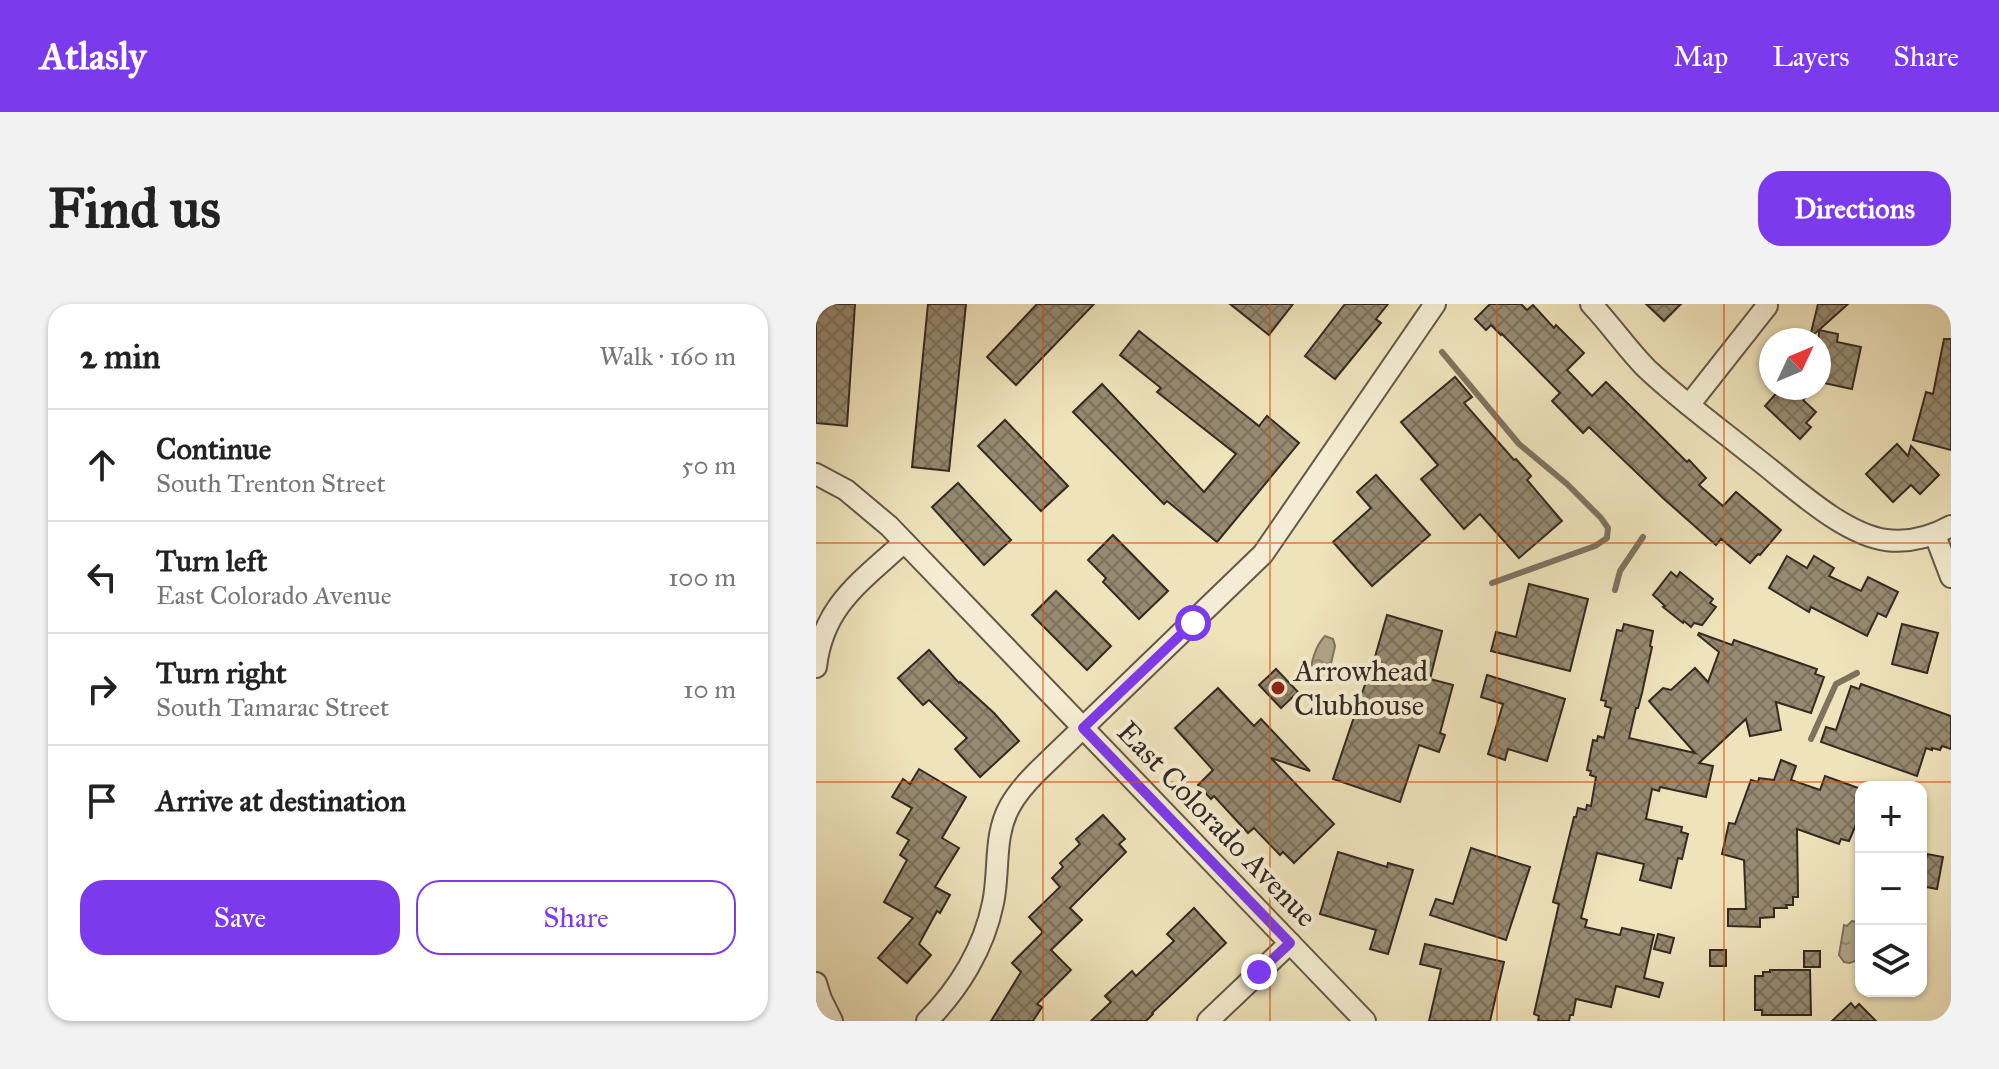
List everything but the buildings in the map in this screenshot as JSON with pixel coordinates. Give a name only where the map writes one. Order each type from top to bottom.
[{"type":"street","points":[[927,1021],[960,980],[987,927],[995,895],[1001,826],[1008,809],[1031,778],[1263,554],[1435,304]]},
{"type":"street","points":[[1591,304],[1641,362],[1689,405],[1848,527],[1886,540],[1918,539],[1943,530],[1951,577]]},
{"type":"street","points":[[1689,405],[1767,306]]},
{"type":"street","name":"East Colorado Avenue","points":[[816,474],[861,501],[904,542],[1365,1021]]},
{"type":"street","points":[[816,667],[821,637],[835,610],[904,542]]},
{"type":"street","points":[[1208,1021],[1290,943]]},
{"type":"street","points":[[818,991],[832,1021]]},
{"type":"water","points":[[1325,636],[1333,639],[1335,646],[1328,677],[1326,681],[1318,682],[1312,677],[1312,661]]},
{"type":"water","points":[[1855,922],[1855,961],[1850,963],[1844,962],[1839,955],[1844,925]]},
{"type":"waterway","points":[[1442,352],[1519,444],[1567,484],[1608,528],[1607,538],[1595,546],[1492,583]]},
{"type":"waterway","points":[[1615,590],[1620,571],[1643,537]]},
{"type":"waterway","points":[[1811,739],[1836,684],[1857,673]]},
{"type":"place","name":"Arrowhead Clubhouse","points":[[1278,688]]},
{"type":"route","points":[[1193,623],[1083,728],[1290,943],[1259,972]]}]
